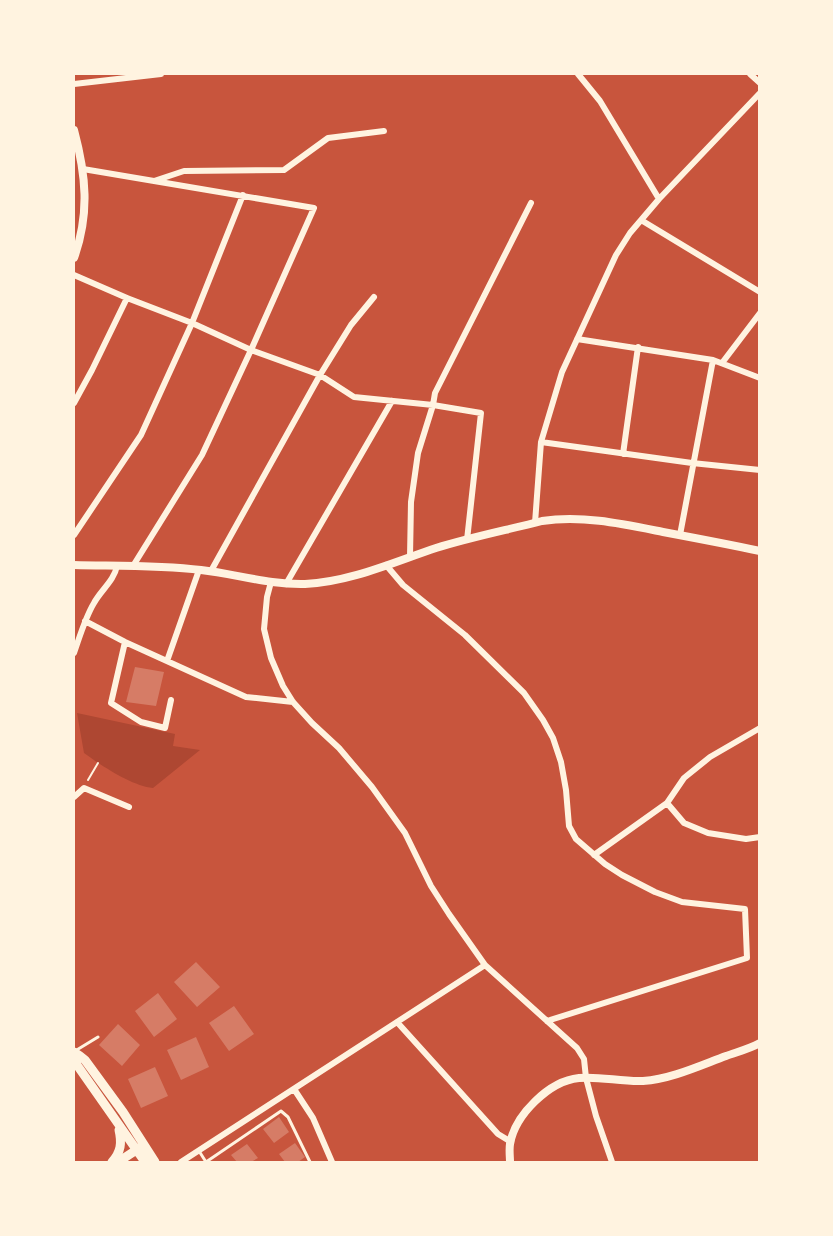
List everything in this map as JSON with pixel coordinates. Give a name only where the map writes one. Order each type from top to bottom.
[{"type":"main road","points":[[74,1052],[77,1065],[118,1128],[121,1137],[120,1152],[112,1162]]},
{"type":"main road","points":[[74,1052],[85,1060],[123,1112],[145,1162]]},
{"type":"main road","points":[[104,1105],[140,1148],[155,1162]]},
{"type":"main road","points":[[118,1162],[140,1148]]},
{"type":"street","points":[[74,84],[161,74]]},
{"type":"street","points":[[578,74],[600,101],[659,199]]},
{"type":"street","points":[[750,74],[759,83]]},
{"type":"street","points":[[535,523],[541,442],[562,372],[616,255],[630,233],[659,199],[759,93]]},
{"type":"street","points":[[74,130],[83,169],[85,209],[80,240],[74,258]]},
{"type":"street","points":[[154,181],[184,171],[284,170],[328,138],[384,131]]},
{"type":"street","points":[[83,169],[314,208],[202,455],[133,566]]},
{"type":"street","points":[[74,535],[141,435],[192,323],[243,195]]},
{"type":"street","points":[[410,557],[411,502],[418,453],[435,393],[531,203]]},
{"type":"street","points":[[641,220],[759,292]]},
{"type":"street","points":[[74,275],[192,323],[251,350],[320,375],[354,397],[433,405],[481,413],[467,540]]},
{"type":"street","points":[[211,571],[320,375],[351,325],[374,297]]},
{"type":"street","points":[[74,403],[127,298]]},
{"type":"street","points":[[722,363],[759,313]]},
{"type":"street","points":[[577,339],[713,360],[759,378]]},
{"type":"street","points":[[623,454],[638,348]]},
{"type":"street","points":[[680,535],[713,360]]},
{"type":"street","points":[[286,584],[392,401]]},
{"type":"street","points":[[541,442],[759,470]]},
{"type":"street","points":[[74,565],[211,571],[286,584],[328,582],[439,547],[559,519],[630,525],[759,551]]},
{"type":"street","points":[[386,565],[403,585],[465,635],[524,693],[543,720],[553,738],[561,762],[569,826],[576,839],[622,875],[664,895],[682,902],[745,909],[747,958],[547,1021]]},
{"type":"street","points":[[74,653],[94,602],[116,574],[117,566]]},
{"type":"street","points":[[167,661],[199,570]]},
{"type":"street","points":[[271,582],[264,629],[271,658],[283,686],[293,702],[339,748],[372,787],[405,832],[431,886],[485,965],[577,1048],[584,1059],[586,1078],[596,1116],[612,1162]]},
{"type":"street","points":[[85,621],[124,642],[246,697],[293,702]]},
{"type":"street","points":[[124,642],[111,703],[141,722],[165,728],[171,700]]},
{"type":"street","points":[[594,855],[667,803],[684,778],[710,757],[759,728]]},
{"type":"street","points":[[74,797],[84,788],[129,807]]},
{"type":"street","points":[[667,803],[684,823],[708,833],[746,839],[759,837]]},
{"type":"street","points":[[181,1162],[485,965]]},
{"type":"street","points":[[397,1023],[498,1134],[511,1142]]},
{"type":"street","points":[[510,1162],[514,1131],[527,1110],[543,1094],[563,1083],[586,1078],[643,1081],[677,1074],[759,1044]]},
{"type":"street","points":[[294,1089],[313,1118],[332,1162]]},
{"type":"lane","points":[[74,1052],[98,1037]]},
{"type":"lane","points":[[199,1151],[206,1162],[281,1111],[288,1117],[310,1162]]},
{"type":"path","points":[[84,788],[98,763]]},
{"type":"shaded area","points":[[77,713],[175,734],[173,746],[200,750],[153,788],[136,784],[117,775],[84,753]]},
{"type":"building","points":[[135,667],[164,672],[156,706],[126,702]]},
{"type":"building","points":[[196,962],[220,987],[197,1007],[174,982]]},
{"type":"building","points":[[158,993],[177,1019],[154,1037],[135,1011]]},
{"type":"building","points":[[234,1006],[254,1034],[229,1051],[209,1023]]},
{"type":"building","points":[[118,1024],[140,1045],[122,1066],[99,1045]]},
{"type":"building","points":[[196,1037],[209,1067],[181,1080],[167,1050]]},
{"type":"building","points":[[155,1067],[168,1096],[141,1108],[128,1079]]},
{"type":"building","points":[[279,1117],[289,1132],[274,1143],[263,1129]]},
{"type":"building","points":[[295,1143],[305,1157],[298,1162],[285,1162],[279,1154]]},
{"type":"building","points":[[247,1144],[258,1158],[251,1162],[237,1162],[231,1155]]}]
